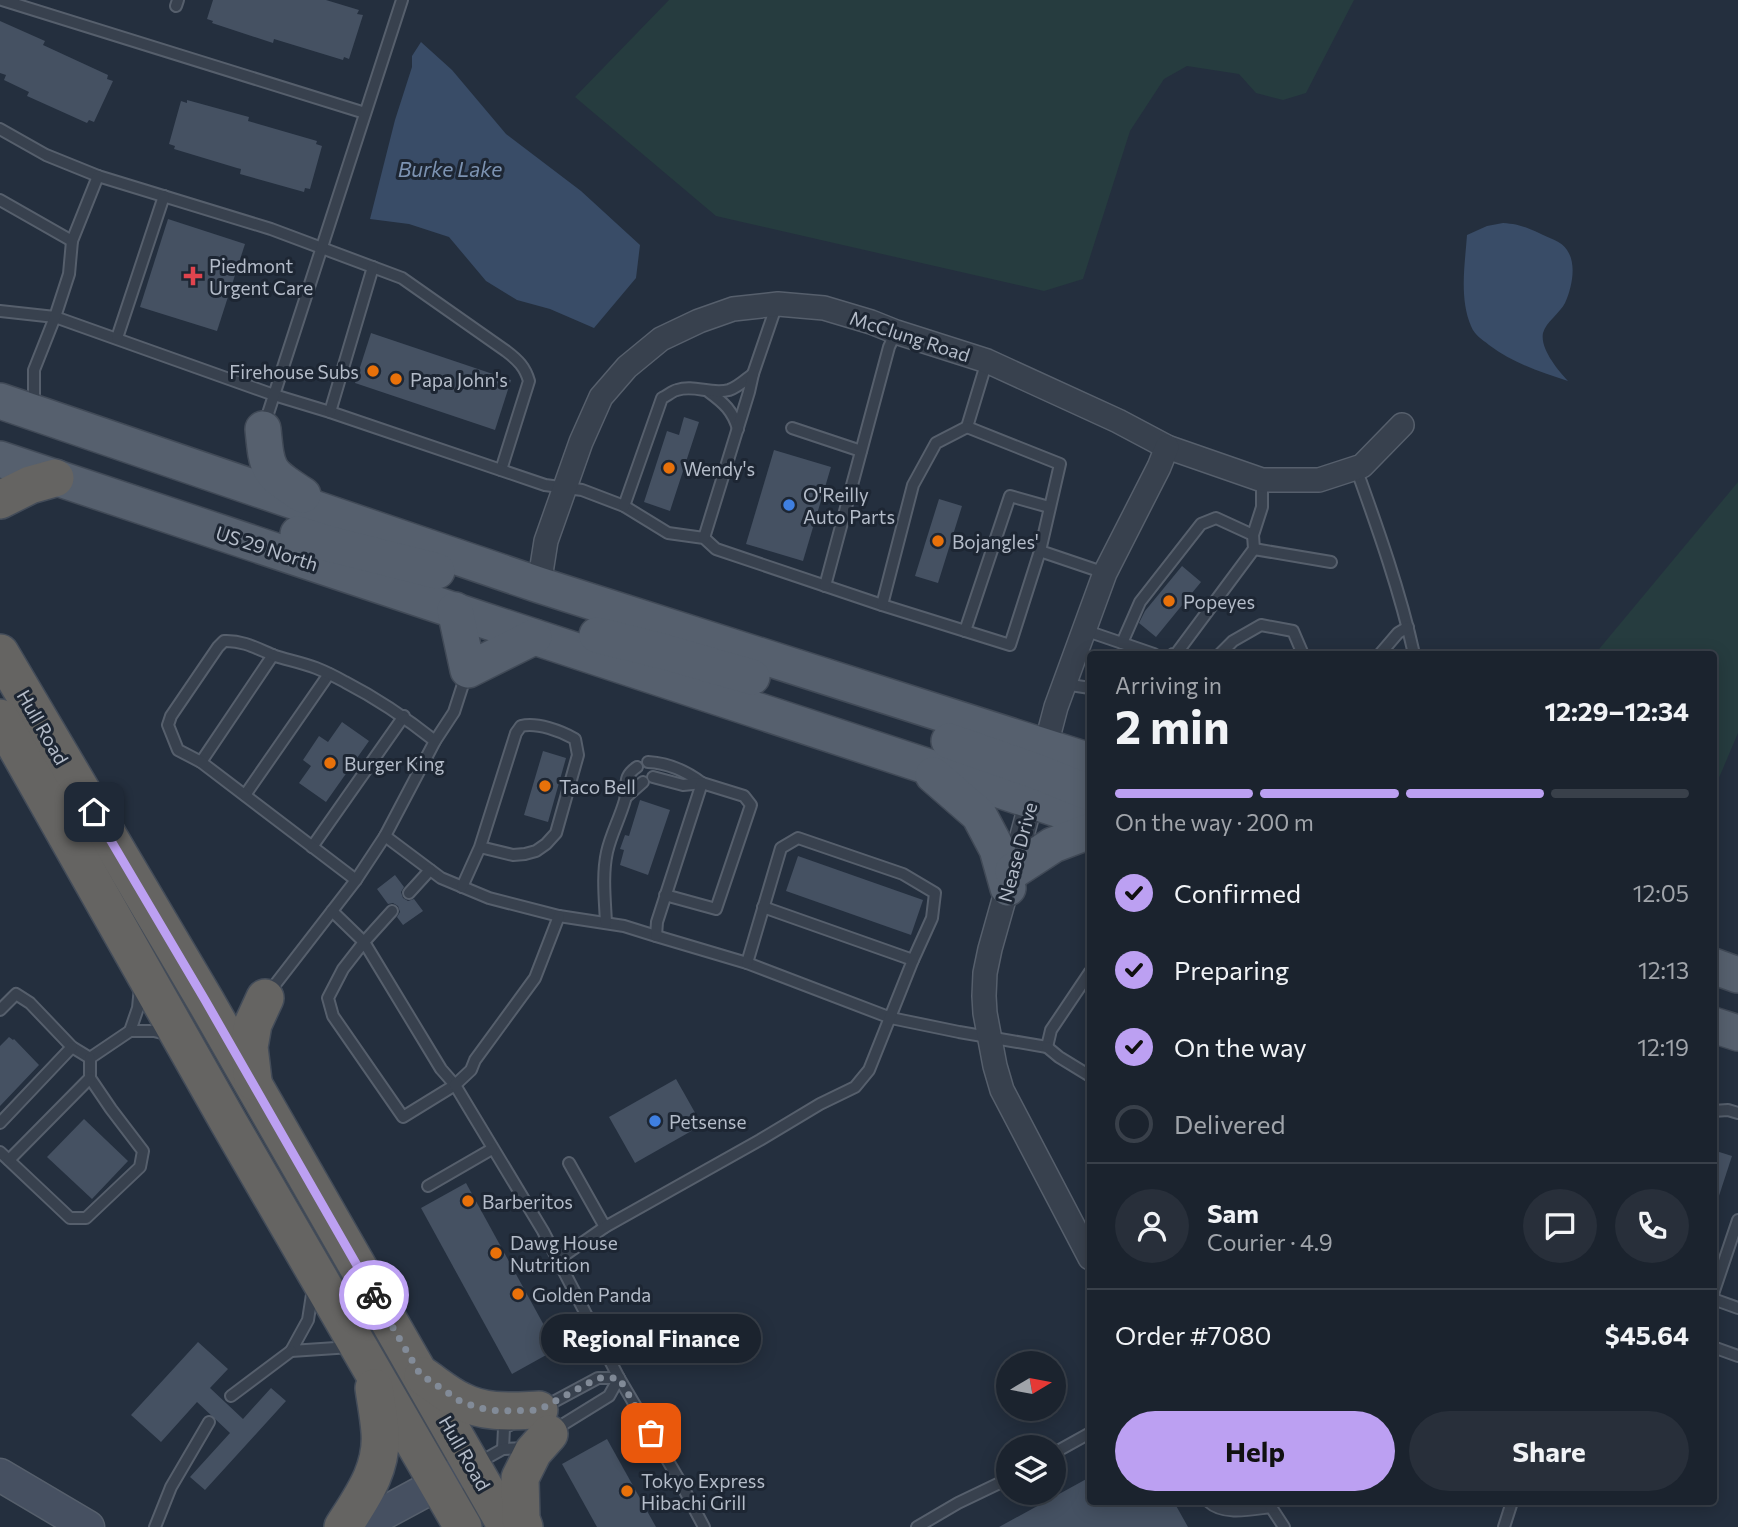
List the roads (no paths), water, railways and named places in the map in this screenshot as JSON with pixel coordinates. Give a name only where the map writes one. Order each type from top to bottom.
[{"type":"highway","points":[[0,500],[30,485],[55,478]]},
{"type":"highway","name":"Hull Road","points":[[0,653],[420,1374],[488,1458],[508,1527]]},
{"type":"highway","name":"Hull Road","points":[[0,718],[180,1037],[463,1527]]},
{"type":"highway","points":[[101,898],[118,891],[124,894],[151,942],[198,989],[251,1002],[265,998]]},
{"type":"highway","points":[[254,1086],[249,1047],[253,1024],[265,998]]},
{"type":"highway","points":[[343,1527],[365,1493],[378,1462],[380,1431],[365,1358]]},
{"type":"highway","points":[[420,1374],[460,1401],[479,1408],[544,1422],[520,1478],[521,1519],[524,1527]]},
{"type":"main road","points":[[0,401],[540,584],[1038,773],[1087,817]]},
{"type":"main road","points":[[196,468],[237,457],[264,429]]},
{"type":"main road","points":[[264,429],[266,458],[277,478],[326,511]]},
{"type":"main road","points":[[0,434],[326,543],[503,587],[540,584]]},
{"type":"main road","name":"US 29 North","points":[[0,459],[916,762],[1038,773]]},
{"type":"main road","points":[[534,637],[468,670],[469,615],[535,620],[664,652],[774,684],[981,751],[1087,792]]},
{"type":"main road","points":[[916,762],[979,815],[1010,880],[1053,845],[1087,832]]},
{"type":"main road","points":[[1038,773],[1087,762]]},
{"type":"main road","points":[[1717,967],[1738,975]]},
{"type":"main road","points":[[358,1527],[488,1458]]},
{"type":"main road","points":[[0,1475],[88,1527]]},
{"type":"street","name":"McClung Road","points":[[540,584],[546,541],[581,442],[601,397],[628,367],[661,340],[699,321],[733,309],[778,304],[824,308],[871,322],[987,360],[1167,447],[1262,480],[1319,480],[1363,466],[1402,425]]},
{"type":"street","name":"Nease Drive","points":[[1087,1252],[1002,1090],[985,1013],[985,973],[1053,715],[1105,573],[1167,447]]},
{"type":"lane","points":[[2,0],[365,113]]},
{"type":"lane","points":[[264,429],[402,0]]},
{"type":"lane","points":[[0,129],[46,155],[98,176],[271,229],[402,278],[520,361],[526,371],[529,381],[501,470]]},
{"type":"lane","points":[[34,413],[34,370],[69,274],[72,241],[98,176]]},
{"type":"lane","points":[[117,338],[164,196]]},
{"type":"lane","points":[[0,200],[72,241]]},
{"type":"lane","points":[[330,412],[373,267]]},
{"type":"lane","points":[[704,538],[750,392],[753,374],[778,304]]},
{"type":"lane","points":[[0,312],[55,317],[274,395],[545,485],[582,490],[624,506],[668,533],[704,538],[716,549],[1010,646],[1040,551],[1060,464],[967,427]]},
{"type":"lane","points":[[825,586],[889,347],[896,332]]},
{"type":"lane","points":[[882,605],[914,485],[936,443],[967,427],[987,360]]},
{"type":"lane","points":[[624,506],[662,398],[677,390],[728,390],[753,374]]},
{"type":"lane","points":[[709,392],[726,404],[738,429]]},
{"type":"lane","points":[[792,428],[861,451]]},
{"type":"lane","points":[[1356,468],[1388,557],[1413,651]]},
{"type":"lane","points":[[1178,651],[1254,549],[1253,536],[1262,507],[1262,480]]},
{"type":"lane","points":[[965,631],[1010,496],[1049,507]]},
{"type":"lane","points":[[1122,643],[1140,602],[1201,524],[1216,518],[1253,536]]},
{"type":"lane","points":[[1254,549],[1331,562]]},
{"type":"lane","points":[[1040,551],[1105,573]]},
{"type":"lane","points":[[1223,651],[1233,641],[1261,625],[1293,631],[1302,651]]},
{"type":"lane","points":[[1382,651],[1398,632],[1408,627]]},
{"type":"lane","points":[[1084,631],[1145,651]]},
{"type":"lane","points":[[356,880],[201,762],[178,750],[168,725],[171,716],[218,647],[224,641],[233,640],[329,674],[376,698],[435,741]]},
{"type":"lane","points":[[201,762],[273,655]]},
{"type":"lane","points":[[265,998],[356,880],[385,836],[435,741],[454,712],[468,670]]},
{"type":"lane","points":[[244,795],[329,674]]},
{"type":"lane","points":[[1064,684],[1087,688]]},
{"type":"lane","points":[[312,847],[404,716]]},
{"type":"lane","points":[[463,887],[481,847],[516,733],[521,726],[529,724],[565,733],[575,739],[578,755],[556,833],[536,851],[525,854],[513,855],[481,847]]},
{"type":"lane","points":[[606,923],[607,852],[626,797],[626,778],[631,771],[643,765],[659,763],[688,772],[702,783],[744,796],[751,805],[716,909],[665,895]]},
{"type":"lane","points":[[626,797],[648,780],[683,785],[702,783]]},
{"type":"lane","points":[[656,936],[665,895],[702,783]]},
{"type":"lane","points":[[385,836],[441,878],[489,898],[559,916],[624,926],[747,963],[891,1018],[1047,1047],[1059,1058],[1087,1074]]},
{"type":"lane","points":[[559,1259],[605,1227],[820,1104],[855,1087],[869,1070],[891,1018],[932,918],[935,893],[903,874],[798,838],[781,848],[747,963]]},
{"type":"lane","points":[[409,893],[430,870]]},
{"type":"lane","points":[[763,908],[914,960]]},
{"type":"lane","points":[[332,911],[363,942],[442,1069],[467,1104],[559,1259],[619,1378],[704,1527]]},
{"type":"lane","points":[[392,911],[363,942],[328,998],[333,1016],[403,1117],[455,1085],[471,1070],[475,1060],[535,978],[559,916]]},
{"type":"lane","points":[[131,1031],[138,1008],[142,970]]},
{"type":"lane","points":[[1047,1047],[1051,1030],[1087,976]]},
{"type":"lane","points":[[0,1010],[16,994],[30,1003],[72,1047],[90,1058]]},
{"type":"lane","points":[[90,1058],[131,1031],[154,1031],[180,1037]]},
{"type":"lane","points":[[0,1123],[72,1047]]},
{"type":"lane","points":[[90,1058],[90,1078],[143,1152],[140,1167],[86,1218],[70,1218],[4,1156],[90,1078]]},
{"type":"lane","points":[[1717,1111],[1738,1113]]},
{"type":"lane","points":[[429,1186],[492,1149]]},
{"type":"lane","points":[[569,1163],[605,1227]]},
{"type":"lane","points":[[1717,1285],[1738,1220]]},
{"type":"lane","points":[[231,1396],[291,1351],[308,1320],[315,1271]]},
{"type":"lane","points":[[1717,1299],[1738,1308]]},
{"type":"lane","points":[[1717,1348],[1738,1356]]},
{"type":"lane","points":[[291,1351],[365,1358]]},
{"type":"lane","points":[[488,1458],[526,1448],[544,1422],[598,1378],[619,1378]]},
{"type":"lane","points":[[488,1458],[504,1428],[544,1422],[608,1396],[619,1378]]},
{"type":"lane","points":[[155,1527],[170,1487],[209,1422]]},
{"type":"lane","points":[[1066,1446],[1087,1435]]},
{"type":"lane","points":[[917,1527],[996,1485]]},
{"type":"lane","points":[[1213,1505],[1238,1511],[1265,1505]]},
{"type":"lane","points":[[1270,1505],[1284,1527]]},
{"type":"lane","points":[[1504,1527],[1511,1505]]},
{"type":"water","name":"Burke Lake","points":[[421,42],[452,70],[506,134],[581,191],[640,245],[636,278],[594,328],[550,309],[517,300],[486,281],[449,237],[409,224],[370,219],[395,120],[412,67],[412,56]]},
{"type":"water","points":[[1503,223],[1522,226],[1554,240],[1565,247],[1570,256],[1573,269],[1570,290],[1563,307],[1543,333],[1544,346],[1568,381],[1508,357],[1479,337],[1471,326],[1464,293],[1467,235],[1487,226]]},
{"type":"place","name":"Piedmont Urgent Care","points":[[193,276]]},
{"type":"place","name":"Firehouse Subs","points":[[373,371]]},
{"type":"place","name":"Papa John's","points":[[396,379]]},
{"type":"place","name":"Wendy's","points":[[669,468]]},
{"type":"place","name":"O'Reilly Auto Parts","points":[[789,505]]},
{"type":"place","name":"Bojangles'","points":[[938,541]]},
{"type":"place","name":"Popeyes","points":[[1169,601]]},
{"type":"place","name":"Burger King","points":[[330,763]]},
{"type":"place","name":"Taco Bell","points":[[545,786]]},
{"type":"place","name":"Petsense","points":[[655,1121]]},
{"type":"place","name":"Barberitos","points":[[468,1201]]},
{"type":"place","name":"Dawg House Nutrition","points":[[496,1253]]},
{"type":"place","name":"Golden Panda","points":[[518,1294]]},
{"type":"place","name":"Regional Finance","points":[[651,1433]]},
{"type":"place","name":"Tokyo Express Hibachi Grill","points":[[627,1491]]}]
